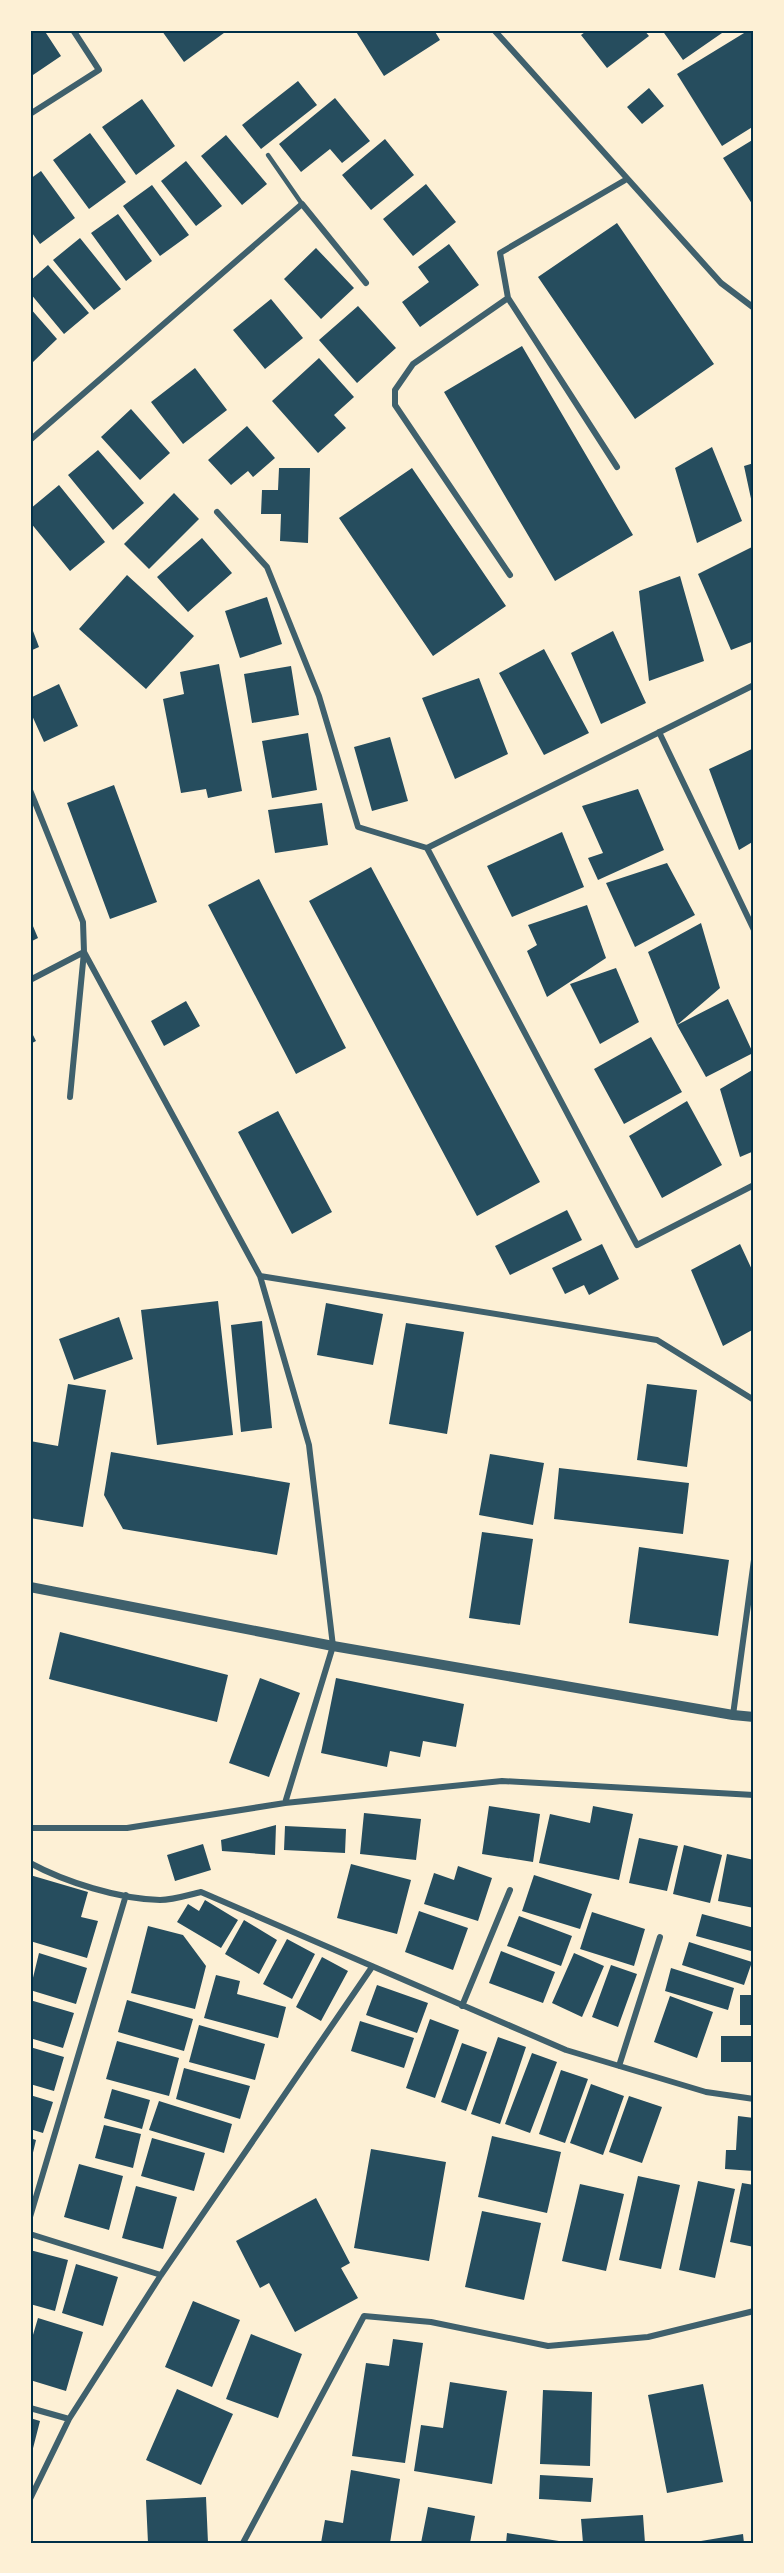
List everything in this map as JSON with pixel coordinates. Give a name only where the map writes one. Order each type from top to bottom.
[{"type":"street","points":[[30,114],[99,70],[73,30]]},
{"type":"street","points":[[494,30],[720,283],[754,308]]},
{"type":"street","points":[[617,467],[508,298],[500,253],[627,179]]},
{"type":"street","points":[[30,440],[302,204],[366,283]]},
{"type":"street","points":[[508,298],[413,364],[395,390],[395,405],[510,575]]},
{"type":"street","points":[[217,512],[267,567],[319,696],[358,827],[427,848],[754,685]]},
{"type":"street","points":[[659,732],[754,930]]},
{"type":"street","points":[[30,790],[83,922],[84,952],[70,1097]]},
{"type":"street","points":[[427,848],[637,1245],[754,1185]]},
{"type":"street","points":[[30,980],[84,952]]},
{"type":"street","points":[[84,952],[260,1276],[309,1444],[333,1646],[285,1803]]},
{"type":"street","points":[[260,1276],[657,1340],[754,1400]]},
{"type":"street","points":[[733,1715],[754,1560]]},
{"type":"street","points":[[30,1587],[333,1646],[754,1717]]},
{"type":"street","points":[[30,1828],[127,1828],[285,1803],[502,1781],[754,1795]]},
{"type":"street","points":[[30,1863],[53,1876],[126,1895],[162,1900],[201,1892],[566,2050],[706,2092],[754,2099]]},
{"type":"street","points":[[462,2006],[510,1890]]},
{"type":"street","points":[[30,2217],[126,1895]]},
{"type":"street","points":[[619,2066],[660,1937]]},
{"type":"street","points":[[30,2499],[69,2420],[161,2275],[372,1967]]},
{"type":"street","points":[[30,2234],[161,2275]]},
{"type":"street","points":[[243,2543],[364,2316],[431,2322],[548,2346],[648,2337],[754,2311]]},
{"type":"street","points":[[30,2408],[69,2420]]},
{"type":"lane","points":[[268,155],[302,204]]},
{"type":"building","points":[[30,30],[44,30],[61,56],[30,77]]},
{"type":"building","points":[[163,30],[228,30],[184,62]]},
{"type":"building","points":[[355,30],[434,30],[440,40],[384,76]]},
{"type":"building","points":[[588,30],[644,30],[649,36],[607,68],[581,35]]},
{"type":"building","points":[[662,30],[720,30],[722,33],[683,60]]},
{"type":"building","points":[[749,30],[754,31],[754,126],[722,146],[677,74]]},
{"type":"building","points":[[298,81],[317,105],[261,149],[242,125]]},
{"type":"building","points":[[649,88],[664,106],[642,124],[627,107]]},
{"type":"building","points":[[335,98],[370,141],[342,163],[330,149],[301,172],[279,144]]},
{"type":"building","points":[[142,99],[175,146],[136,175],[102,127]]},
{"type":"building","points":[[90,133],[126,182],[89,209],[53,160]]},
{"type":"building","points":[[226,135],[267,184],[242,205],[201,156]]},
{"type":"building","points":[[385,139],[414,175],[371,210],[342,175]]},
{"type":"building","points":[[754,139],[754,207],[723,158]]},
{"type":"building","points":[[186,161],[222,206],[196,226],[161,181]]},
{"type":"building","points":[[41,171],[75,218],[40,244],[30,230],[30,179]]},
{"type":"building","points":[[426,184],[456,222],[413,256],[383,219]]},
{"type":"building","points":[[152,185],[189,235],[160,256],[123,206]]},
{"type":"building","points":[[118,214],[152,261],[126,281],[91,233]]},
{"type":"building","points":[[617,223],[714,364],[635,419],[538,277]]},
{"type":"building","points":[[80,238],[121,289],[94,310],[53,260]]},
{"type":"building","points":[[449,244],[479,285],[420,327],[402,302],[429,282],[418,267]]},
{"type":"building","points":[[316,248],[354,288],[321,319],[284,279]]},
{"type":"building","points":[[48,265],[89,313],[64,334],[30,293],[30,281]]},
{"type":"building","points":[[271,299],[303,338],[265,369],[233,330]]},
{"type":"building","points":[[358,306],[396,348],[357,383],[319,340]]},
{"type":"building","points":[[30,308],[57,339],[33,362],[30,359]]},
{"type":"building","points":[[522,346],[633,535],[555,581],[444,392]]},
{"type":"building","points":[[319,358],[354,397],[334,415],[346,428],[318,453],[272,401]]},
{"type":"building","points":[[195,368],[227,410],[183,444],[151,402]]},
{"type":"building","points":[[131,409],[170,453],[140,480],[101,437]]},
{"type":"building","points":[[247,426],[275,458],[253,477],[248,471],[231,485],[208,460]]},
{"type":"building","points":[[712,447],[742,521],[697,543],[675,468]]},
{"type":"building","points":[[98,450],[144,503],[113,530],[68,475]]},
{"type":"building","points":[[754,463],[754,508],[753,508],[744,466]]},
{"type":"building","points":[[279,468],[310,468],[308,543],[280,541],[281,514],[261,514],[262,490],[278,490]]},
{"type":"building","points":[[412,468],[506,606],[433,656],[339,518]]},
{"type":"building","points":[[59,485],[105,542],[70,571],[30,522],[30,509]]},
{"type":"building","points":[[174,493],[199,519],[149,569],[124,544]]},
{"type":"building","points":[[202,538],[232,573],[188,612],[157,577]]},
{"type":"building","points":[[752,547],[754,641],[731,650],[698,574]]},
{"type":"building","points":[[127,575],[194,636],[146,689],[79,629]]},
{"type":"building","points":[[680,576],[704,661],[649,681],[639,591]]},
{"type":"building","points":[[267,597],[282,644],[240,658],[225,611]]},
{"type":"building","points":[[30,623],[39,647],[30,651]]},
{"type":"building","points":[[613,631],[646,703],[601,724],[571,653]]},
{"type":"building","points":[[544,649],[589,733],[544,755],[499,673]]},
{"type":"building","points":[[219,664],[242,791],[208,798],[206,789],[181,793],[163,699],[184,694],[180,672]]},
{"type":"building","points":[[291,666],[299,715],[252,723],[244,674]]},
{"type":"building","points":[[479,678],[508,754],[455,779],[422,698]]},
{"type":"building","points":[[59,684],[78,726],[44,742],[30,711],[30,698]]},
{"type":"building","points":[[308,733],[317,790],[272,798],[262,741]]},
{"type":"building","points":[[390,737],[408,801],[372,811],[354,747]]},
{"type":"building","points":[[754,748],[754,841],[739,850],[709,769]]},
{"type":"building","points":[[114,785],[157,902],[110,919],[67,803]]},
{"type":"building","points":[[638,789],[664,850],[598,880],[588,858],[603,853],[582,806]]},
{"type":"building","points":[[322,803],[328,845],[275,853],[268,810]]},
{"type":"building","points":[[562,832],[584,887],[512,917],[487,866]]},
{"type":"building","points":[[667,863],[695,915],[635,947],[606,883]]},
{"type":"building","points":[[371,867],[540,1182],[477,1216],[309,901]]},
{"type":"building","points":[[259,879],[346,1048],[296,1074],[208,905]]},
{"type":"building","points":[[587,905],[606,958],[547,997],[527,951],[537,945],[528,925]]},
{"type":"building","points":[[30,919],[38,938],[30,942]]},
{"type":"building","points":[[701,923],[720,988],[677,1025],[648,952]]},
{"type":"building","points":[[616,968],[639,1022],[600,1044],[570,984]]},
{"type":"building","points":[[728,999],[753,1053],[706,1077],[677,1025]]},
{"type":"building","points":[[186,1001],[200,1026],[164,1046],[151,1021]]},
{"type":"building","points":[[30,1029],[36,1041],[30,1044]]},
{"type":"building","points":[[651,1037],[682,1092],[624,1124],[594,1069]]},
{"type":"building","points":[[754,1069],[754,1151],[740,1157],[720,1089]]},
{"type":"building","points":[[687,1101],[722,1165],[662,1198],[629,1136]]},
{"type":"building","points":[[278,1111],[332,1212],[292,1234],[238,1132]]},
{"type":"building","points":[[567,1210],[582,1240],[510,1275],[495,1246]]},
{"type":"building","points":[[602,1244],[619,1279],[589,1295],[584,1285],[565,1294],[552,1268]]},
{"type":"building","points":[[740,1244],[754,1274],[754,1329],[723,1346],[691,1270]]},
{"type":"building","points":[[218,1301],[233,1435],[157,1445],[141,1310]]},
{"type":"building","points":[[326,1303],[383,1314],[373,1365],[317,1355]]},
{"type":"building","points":[[119,1317],[133,1359],[74,1380],[59,1339]]},
{"type":"building","points":[[262,1321],[272,1428],[241,1432],[231,1325]]},
{"type":"building","points":[[406,1323],[464,1332],[447,1434],[389,1424]]},
{"type":"building","points":[[68,1384],[106,1390],[83,1527],[30,1518],[30,1441],[58,1446]]},
{"type":"building","points":[[647,1384],[697,1390],[687,1467],[637,1460]]},
{"type":"building","points":[[111,1452],[290,1483],[277,1555],[123,1529],[104,1495]]},
{"type":"building","points":[[490,1454],[544,1463],[533,1525],[479,1515]]},
{"type":"building","points":[[559,1468],[689,1483],[683,1534],[554,1519]]},
{"type":"building","points":[[482,1532],[533,1539],[520,1625],[469,1618]]},
{"type":"building","points":[[639,1547],[729,1560],[718,1636],[629,1623]]},
{"type":"building","points":[[60,1632],[228,1675],[217,1722],[49,1679]]},
{"type":"building","points":[[260,1678],[300,1693],[269,1777],[229,1763]]},
{"type":"building","points":[[336,1678],[464,1704],[456,1747],[423,1741],[420,1757],[390,1751],[387,1767],[321,1753]]},
{"type":"building","points":[[489,1806],[540,1814],[533,1862],[482,1854]]},
{"type":"building","points":[[593,1806],[633,1814],[619,1880],[539,1863],[550,1814],[590,1823]]},
{"type":"building","points":[[364,1813],[421,1819],[416,1860],[360,1854]]},
{"type":"building","points":[[276,1825],[275,1855],[222,1851],[221,1840]]},
{"type":"building","points":[[285,1826],[346,1829],[345,1853],[284,1850]]},
{"type":"building","points":[[639,1838],[678,1846],[667,1891],[629,1883]]},
{"type":"building","points":[[203,1844],[211,1870],[175,1881],[167,1855]]},
{"type":"building","points":[[684,1845],[722,1855],[710,1903],[673,1894]]},
{"type":"building","points":[[727,1854],[754,1860],[754,1908],[718,1901]]},
{"type":"building","points":[[351,1864],[411,1880],[397,1934],[337,1918]]},
{"type":"building","points":[[458,1866],[492,1878],[478,1921],[424,1904],[434,1873],[454,1880]]},
{"type":"building","points":[[30,1875],[88,1892],[81,1917],[98,1921],[87,1958],[30,1941]]},
{"type":"building","points":[[534,1875],[592,1894],[580,1929],[522,1911]]},
{"type":"building","points":[[205,1900],[238,1920],[221,1948],[177,1922],[188,1904],[199,1911]]},
{"type":"building","points":[[419,1911],[468,1928],[453,1970],[405,1952]]},
{"type":"building","points":[[592,1912],[645,1929],[634,1966],[580,1949]]},
{"type":"building","points":[[702,1914],[754,1928],[751,1951],[696,1936]]},
{"type":"building","points":[[519,1916],[572,1936],[561,1966],[507,1946]]},
{"type":"building","points":[[244,1920],[277,1940],[259,1974],[225,1954]]},
{"type":"building","points":[[148,1926],[183,1935],[206,1966],[195,2009],[131,1993]]},
{"type":"building","points":[[287,1939],[315,1954],[292,1999],[263,1984]]},
{"type":"building","points":[[689,1942],[752,1962],[744,1985],[682,1965]]},
{"type":"building","points":[[501,1951],[555,1972],[543,2003],[489,1983]]},
{"type":"building","points":[[39,1953],[87,1968],[76,2004],[30,1990]]},
{"type":"building","points":[[574,1953],[604,1966],[582,2017],[552,2003]]},
{"type":"building","points":[[322,1957],[348,1971],[321,2021],[296,2007]]},
{"type":"building","points":[[611,1965],[637,1974],[618,2027],[592,2017]]},
{"type":"building","points":[[671,1968],[734,1988],[728,2010],[665,1991]]},
{"type":"building","points":[[216,1975],[240,1981],[237,1994],[286,2007],[278,2038],[204,2018]]},
{"type":"building","points":[[377,1985],[428,2003],[417,2033],[366,2015]]},
{"type":"building","points":[[740,1995],[754,1995],[754,2025],[740,2025]]},
{"type":"building","points":[[670,1996],[713,2012],[697,2058],[654,2042]]},
{"type":"building","points":[[30,2000],[74,2013],[63,2048],[30,2038]]},
{"type":"building","points":[[127,2000],[193,2019],[184,2051],[118,2032]]},
{"type":"building","points":[[430,2019],[459,2030],[435,2098],[406,2088]]},
{"type":"building","points":[[360,2021],[414,2038],[404,2068],[351,2051]]},
{"type":"building","points":[[199,2025],[265,2044],[255,2080],[189,2062]]},
{"type":"building","points":[[721,2036],[754,2036],[754,2062],[721,2062]]},
{"type":"building","points":[[498,2037],[526,2047],[500,2124],[471,2114]]},
{"type":"building","points":[[117,2041],[179,2058],[169,2096],[106,2079]]},
{"type":"building","points":[[462,2043],[487,2052],[466,2111],[441,2102]]},
{"type":"building","points":[[30,2047],[64,2057],[54,2091],[30,2084]]},
{"type":"building","points":[[532,2053],[557,2062],[530,2133],[505,2124]]},
{"type":"building","points":[[184,2068],[250,2086],[240,2119],[176,2099]]},
{"type":"building","points":[[561,2070],[588,2079],[565,2143],[539,2134]]},
{"type":"building","points":[[591,2084],[624,2096],[603,2155],[570,2143]]},
{"type":"building","points":[[112,2089],[150,2100],[142,2129],[104,2118]]},
{"type":"building","points":[[30,2095],[53,2102],[43,2133],[30,2129]]},
{"type":"building","points":[[629,2096],[662,2107],[642,2163],[609,2152]]},
{"type":"building","points":[[159,2101],[232,2124],[224,2153],[149,2130]]},
{"type":"building","points":[[738,2116],[754,2118],[754,2171],[725,2169],[726,2150],[736,2150]]},
{"type":"building","points":[[104,2125],[141,2134],[133,2168],[95,2158]]},
{"type":"building","points":[[492,2136],[561,2152],[547,2213],[478,2197]]},
{"type":"building","points":[[30,2138],[36,2140],[31,2161],[30,2161]]},
{"type":"building","points":[[152,2138],[205,2153],[194,2191],[141,2176]]},
{"type":"building","points":[[371,2149],[446,2162],[429,2261],[354,2248]]},
{"type":"building","points":[[79,2164],[123,2176],[109,2230],[64,2217]]},
{"type":"building","points":[[638,2176],[680,2185],[661,2269],[619,2260]]},
{"type":"building","points":[[698,2181],[735,2189],[715,2278],[679,2270]]},
{"type":"building","points":[[742,2183],[754,2185],[754,2247],[730,2242]]},
{"type":"building","points":[[580,2184],[624,2194],[606,2271],[562,2261]]},
{"type":"building","points":[[136,2186],[177,2197],[163,2249],[122,2238]]},
{"type":"building","points":[[316,2198],[350,2263],[341,2268],[358,2298],[295,2332],[269,2283],[260,2288],[236,2241]]},
{"type":"building","points":[[482,2211],[541,2223],[524,2300],[465,2287]]},
{"type":"building","points":[[30,2250],[68,2260],[55,2311],[30,2304]]},
{"type":"building","points":[[76,2264],[118,2277],[103,2326],[62,2313]]},
{"type":"building","points":[[193,2301],[240,2320],[212,2387],[165,2367]]},
{"type":"building","points":[[38,2318],[83,2332],[66,2391],[30,2380],[30,2345]]},
{"type":"building","points":[[251,2334],[302,2354],[278,2418],[226,2399]]},
{"type":"building","points":[[393,2339],[423,2343],[405,2463],[352,2456],[366,2363],[389,2366]]},
{"type":"building","points":[[450,2382],[507,2391],[492,2484],[414,2471],[421,2425],[443,2428]]},
{"type":"building","points":[[703,2384],[723,2482],[667,2493],[648,2395]]},
{"type":"building","points":[[177,2389],[233,2414],[201,2485],[146,2460]]},
{"type":"building","points":[[543,2390],[592,2392],[590,2466],[540,2464]]},
{"type":"building","points":[[30,2418],[40,2421],[31,2456],[30,2456]]},
{"type":"building","points":[[351,2470],[400,2479],[390,2543],[321,2543],[325,2520],[343,2523]]},
{"type":"building","points":[[540,2475],[593,2478],[591,2502],[539,2499]]},
{"type":"building","points":[[206,2497],[208,2543],[148,2543],[146,2500]]},
{"type":"building","points":[[428,2507],[475,2516],[470,2543],[421,2543]]},
{"type":"building","points":[[643,2515],[645,2543],[583,2543],[581,2519]]},
{"type":"building","points":[[507,2533],[559,2541],[559,2543],[506,2543]]},
{"type":"building","points":[[743,2534],[744,2543],[695,2543],[695,2542]]}]
